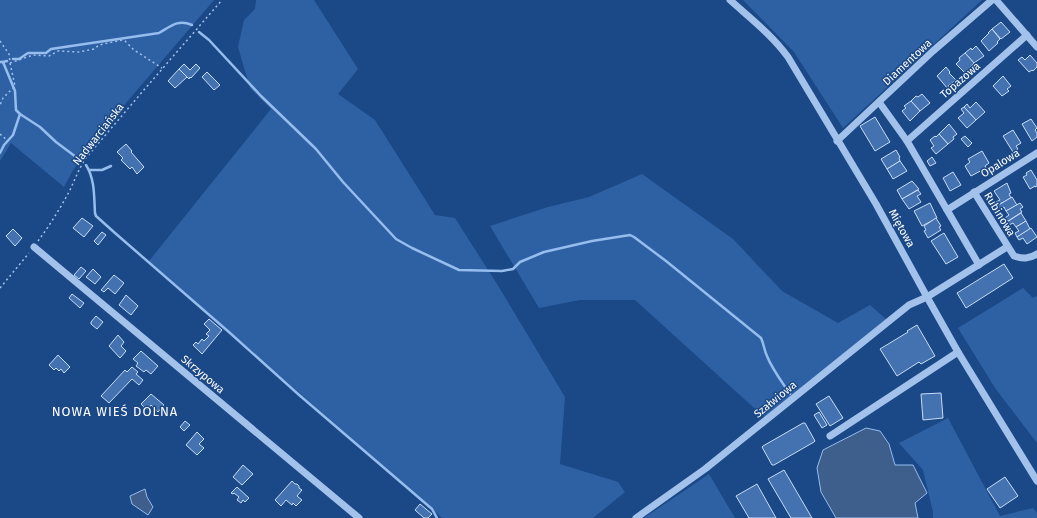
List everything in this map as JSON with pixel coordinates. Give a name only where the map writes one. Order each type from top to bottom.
[{"type":"street","name":"Miętowa","points":[[730,0],[758,24],[782,48],[876,204],[958,352],[1037,481]]},
{"type":"street","name":"Diamentowa","points":[[837,140],[933,51],[992,0]]},
{"type":"street","points":[[996,0],[1037,47]]},
{"type":"street","name":"Topazowa","points":[[907,141],[1027,35]]},
{"type":"street","points":[[879,102],[907,141],[979,265]]},
{"type":"street","name":"Opalowa","points":[[974,192],[1037,153]]},
{"type":"street","name":"Rubinowa","points":[[927,297],[1007,247],[974,192],[946,210]]},
{"type":"street","name":"Skrzypowa","points":[[34,247],[359,518]]},
{"type":"street","points":[[1007,247],[1014,256],[1019,258],[1027,258],[1037,254]]},
{"type":"street","name":"Szałwiowa","points":[[636,518],[705,469],[909,305],[927,297]]},
{"type":"street","points":[[830,436],[958,352]]},
{"type":"path","name":"Nadwarciańska","points":[[0,288],[46,230],[70,189],[85,159],[222,0]]},
{"type":"path","points":[[10,63],[17,62],[33,55],[49,56],[58,52],[79,52],[94,49],[99,44],[122,40],[134,50],[163,68]]},
{"type":"path","points":[[0,41],[9,54],[14,87],[3,98],[0,105]]},
{"type":"path","points":[[0,134],[8,141]]},
{"type":"shaded area","points":[[0,0],[214,0],[91,144],[72,172],[64,187],[11,143],[0,161]]},
{"type":"shaded area","points":[[256,0],[314,0],[358,69],[338,94],[375,120],[435,215],[455,218],[497,284],[565,397],[560,464],[618,482],[625,492],[593,518],[442,518],[149,261],[271,109],[250,88],[238,47],[244,20],[255,9]]},
{"type":"shaded area","points":[[743,0],[982,0],[843,128],[794,52]]},
{"type":"shaded area","points":[[642,174],[733,239],[782,291],[838,323],[870,305],[886,319],[765,418],[635,300],[580,300],[539,308],[490,226],[548,207],[589,197]]},
{"type":"shaded area","points":[[1023,288],[1033,298],[1037,296],[1037,443],[995,388],[958,328]]},
{"type":"shaded area","points":[[948,418],[1000,516],[1033,508],[1037,513],[1037,518],[933,518],[933,512],[923,470],[899,443]]},
{"type":"shaded area","points":[[866,428],[880,431],[889,444],[895,465],[913,465],[927,493],[915,503],[918,518],[836,518],[821,492],[817,468],[823,450]]},
{"type":"shaded area","points":[[709,474],[735,518],[644,518]]},
{"type":"shaded area","points":[[145,489],[147,497],[153,507],[148,515],[132,504],[130,496]]},
{"type":"building","points":[[1001,22],[1010,32],[1001,39],[992,29]]},
{"type":"building","points":[[992,29],[1000,39],[997,42],[998,43],[989,51],[981,41]]},
{"type":"building","points":[[976,46],[984,56],[974,63],[965,53],[971,48],[972,50]]},
{"type":"building","points":[[965,53],[974,63],[965,73],[956,64],[960,60],[959,58]]},
{"type":"building","points":[[1030,55],[1037,63],[1037,67],[1033,71],[1032,70],[1029,72],[1018,60],[1022,57],[1025,60]]},
{"type":"building","points":[[184,64],[190,70],[196,64],[200,68],[189,79],[179,69]]},
{"type":"building","points":[[946,67],[950,72],[949,73],[956,80],[948,86],[950,88],[948,89],[937,76]]},
{"type":"building","points":[[179,69],[187,77],[175,88],[168,81]]},
{"type":"building","points":[[207,72],[220,85],[214,90],[202,77]]},
{"type":"building","points":[[1003,76],[1011,86],[1007,89],[1009,91],[1002,96],[993,86]]},
{"type":"building","points":[[922,94],[930,103],[920,111],[911,101],[916,96],[918,97]]},
{"type":"building","points":[[911,101],[920,111],[910,121],[902,111],[906,108],[904,106]]},
{"type":"building","points":[[976,102],[985,112],[976,120],[964,107],[967,104],[970,108]]},
{"type":"building","points":[[964,107],[976,120],[967,128],[958,118],[964,113],[961,109]]},
{"type":"building","points":[[875,117],[890,142],[875,151],[860,126]]},
{"type":"building","points":[[1031,119],[1037,128],[1035,130],[1037,137],[1032,141],[1022,124]]},
{"type":"building","points":[[949,124],[957,134],[948,144],[939,134]]},
{"type":"building","points":[[1013,130],[1021,143],[1016,146],[1018,149],[1013,152],[1003,136]]},
{"type":"building","points":[[939,134],[948,144],[936,154],[931,148],[934,146],[930,140]]},
{"type":"building","points":[[965,136],[972,143],[968,147],[961,139]]},
{"type":"building","points":[[126,144],[144,167],[137,174],[132,167],[130,169],[121,160],[123,158],[117,152]]},
{"type":"building","points":[[896,150],[900,157],[900,161],[887,169],[881,159]]},
{"type":"building","points":[[982,151],[989,163],[985,166],[986,168],[971,176],[965,166],[970,162],[968,159]]},
{"type":"building","points":[[932,157],[936,163],[930,166],[927,161]]},
{"type":"building","points":[[900,161],[907,171],[893,179],[887,169]]},
{"type":"building","points":[[1031,170],[1037,180],[1037,186],[1030,189],[1023,177]]},
{"type":"building","points":[[953,172],[961,185],[950,191],[943,178]]},
{"type":"building","points":[[912,181],[919,189],[902,199],[897,190]]},
{"type":"building","points":[[1007,183],[1011,193],[1009,194],[1011,198],[998,205],[996,202],[1000,200],[994,191]]},
{"type":"building","points":[[918,190],[921,194],[917,196],[921,202],[909,209],[902,199]]},
{"type":"building","points":[[1012,197],[1017,205],[1006,211],[1004,207],[999,210],[997,206]]},
{"type":"building","points":[[930,203],[937,218],[922,226],[914,211]]},
{"type":"building","points":[[1020,203],[1023,207],[1020,209],[1022,212],[1008,221],[1005,218],[1009,215],[1006,211]]},
{"type":"building","points":[[1021,213],[1026,221],[1016,227],[1013,223],[1009,225],[1007,222]]},
{"type":"building","points":[[82,218],[93,226],[84,237],[73,228]]},
{"type":"building","points":[[936,218],[941,226],[939,227],[941,230],[928,238],[924,231],[926,230],[924,226]]},
{"type":"building","points":[[1026,221],[1030,229],[1017,237],[1015,233],[1019,231],[1016,227]]},
{"type":"building","points":[[1031,228],[1037,237],[1027,244],[1023,238],[1019,240],[1017,237]]},
{"type":"building","points":[[13,229],[22,238],[15,246],[6,236]]},
{"type":"building","points":[[102,232],[106,235],[98,245],[94,241]]},
{"type":"building","points":[[944,233],[958,257],[946,264],[931,241]]},
{"type":"building","points":[[1004,264],[1013,278],[966,308],[957,293]]},
{"type":"building","points":[[81,267],[86,271],[79,279],[74,275]]},
{"type":"building","points":[[93,269],[101,277],[95,284],[86,277]]},
{"type":"building","points":[[114,275],[124,283],[115,294],[108,288],[104,292],[101,290]]},
{"type":"building","points":[[72,294],[84,303],[80,308],[69,298]]},
{"type":"building","points":[[126,295],[138,306],[131,315],[119,305]]},
{"type":"building","points":[[96,316],[103,322],[97,329],[91,324]]},
{"type":"building","points":[[209,319],[222,330],[202,354],[193,345],[196,342],[198,344],[202,339],[204,341],[209,336],[206,334],[210,330],[204,324]]},
{"type":"building","points":[[917,325],[935,356],[921,364],[919,362],[897,376],[880,349]]},
{"type":"building","points":[[118,335],[124,342],[121,346],[126,351],[120,358],[109,346]]},
{"type":"building","points":[[141,351],[158,366],[151,374],[146,370],[144,372],[136,366],[138,363],[133,359]]},
{"type":"building","points":[[58,355],[70,367],[64,373],[61,369],[59,371],[56,368],[54,370],[49,365]]},
{"type":"building","points":[[132,367],[138,372],[136,374],[143,380],[139,385],[132,379],[109,403],[101,396],[125,370],[127,372]]},
{"type":"building","points":[[941,393],[943,418],[923,420],[921,394]]},
{"type":"building","points":[[151,394],[164,405],[158,412],[151,405],[147,410],[141,404]]},
{"type":"building","points":[[829,396],[843,418],[830,426],[816,404]]},
{"type":"building","points":[[819,412],[827,425],[822,428],[814,415]]},
{"type":"building","points":[[185,421],[190,425],[184,431],[180,427]]},
{"type":"building","points":[[805,423],[815,441],[772,465],[762,447]]},
{"type":"building","points":[[197,432],[204,439],[199,444],[204,448],[197,455],[186,445]]},
{"type":"building","points":[[243,465],[253,474],[242,485],[233,477]]},
{"type":"building","points":[[784,470],[812,518],[791,518],[768,479]]},
{"type":"building","points":[[1005,477],[1018,496],[1000,508],[987,489]]},
{"type":"building","points":[[292,481],[302,490],[297,496],[302,500],[296,506],[293,503],[292,505],[286,500],[281,506],[275,500]]},
{"type":"building","points":[[757,484],[776,518],[749,518],[736,496]]},
{"type":"building","points":[[237,487],[249,498],[245,502],[243,500],[241,503],[237,500],[239,497],[234,493],[231,493]]},
{"type":"building","points":[[420,504],[432,514],[428,518],[424,518],[415,510]]},
{"type":"waterway","points":[[13,59],[19,59],[28,53],[46,53],[51,49],[159,33],[179,23],[187,23],[192,25]]},
{"type":"waterway","points":[[199,32],[209,40],[261,96],[316,149],[343,182],[396,239],[459,270],[502,271],[513,269],[520,262],[544,252],[592,241],[630,235],[666,261],[761,338],[772,366],[790,394]]},
{"type":"waterway","points":[[0,62],[7,61]]},
{"type":"waterway","points":[[0,153],[4,145],[13,135],[20,114],[16,110],[15,91],[3,62]]},
{"type":"waterway","points":[[20,114],[40,127],[56,142],[80,160]]},
{"type":"waterway","points":[[86,165],[93,182],[96,216],[298,394],[432,509],[437,518]]},
{"type":"waterway","points":[[89,170],[102,170],[111,166]]},
{"type":"district","name":"NOWA WIEŚ DOLNA","points":[[115,411]]}]
